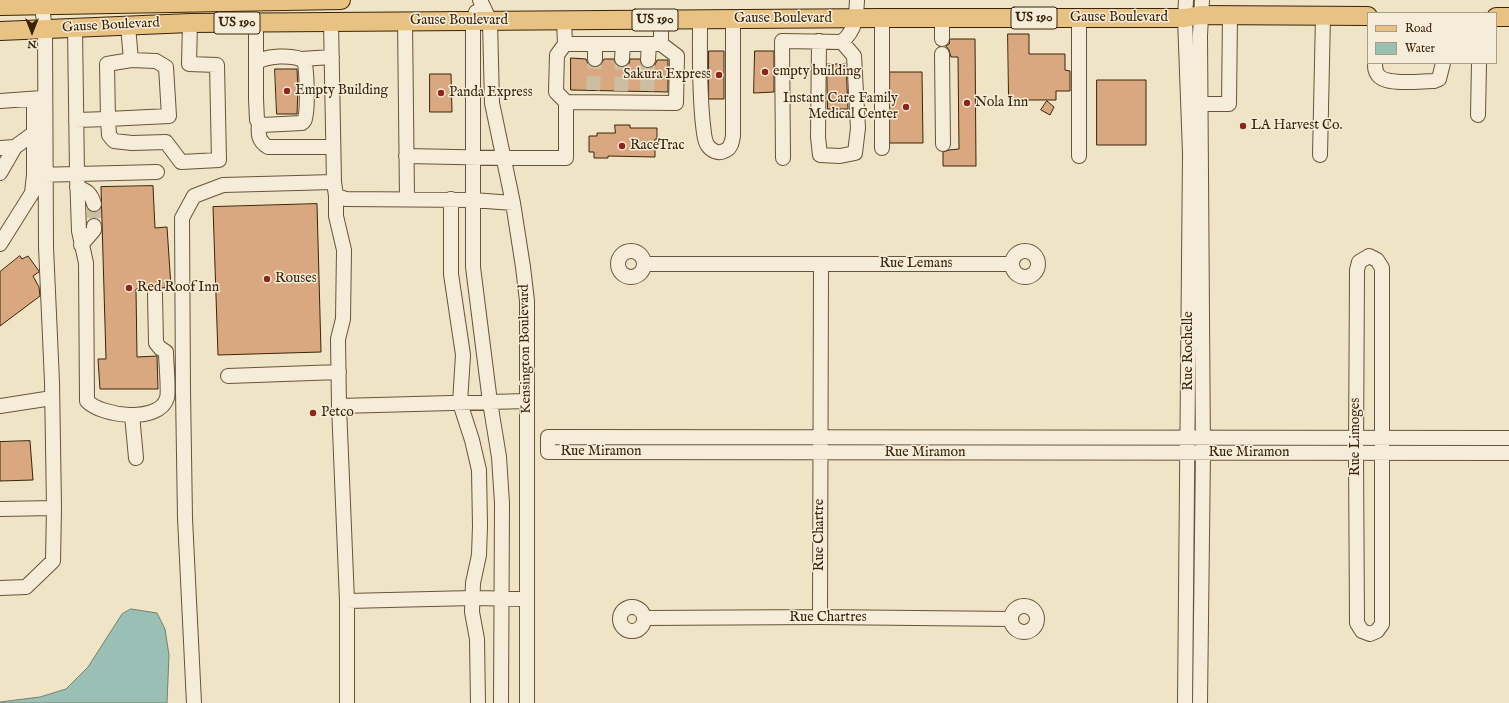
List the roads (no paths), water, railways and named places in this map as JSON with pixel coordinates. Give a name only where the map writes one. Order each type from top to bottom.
[{"type":"main road","name":"Gause Boulevard","points":[[0,6],[41,3],[197,3],[333,0]]},
{"type":"main road","name":"Gause Boulevard","points":[[0,31],[256,22],[1080,18],[1196,11],[1230,15],[1367,16]]},
{"type":"main road","points":[[1497,17],[1509,17]]},
{"type":"street","name":"Kensington Boulevard","points":[[480,0],[492,102],[513,203],[527,301],[527,703]]},
{"type":"street","points":[[842,42],[850,34],[856,19],[857,0]]},
{"type":"street","name":"Rue Rochelle","points":[[1185,703],[1188,438],[1195,213],[1201,104],[1196,11],[1186,0]]},
{"type":"street","points":[[0,588],[26,587],[53,561],[54,508],[52,398],[46,247],[40,174],[34,133],[39,98],[45,29],[41,3]]},
{"type":"street","points":[[76,120],[108,119],[170,116],[166,67],[156,61],[131,60],[107,64],[108,119],[108,134],[114,141],[132,143],[166,142],[181,162],[219,160],[217,65],[189,64],[197,3]]},
{"type":"street","name":"Rue Rochelle","points":[[1196,11],[1190,153],[1195,213],[1202,437],[1200,703]]},
{"type":"street","points":[[1201,104],[1229,104],[1230,15]]},
{"type":"street","points":[[1320,155],[1323,16]]},
{"type":"street","points":[[882,18],[882,148]]},
{"type":"street","points":[[942,18],[942,39]]},
{"type":"street","points":[[1080,18],[1080,156]]},
{"type":"street","points":[[406,156],[566,158],[566,102],[556,92],[557,55],[565,44],[564,20]]},
{"type":"street","points":[[648,60],[655,44],[661,20]]},
{"type":"street","points":[[700,20],[700,98],[705,140],[708,147],[714,152],[727,150],[732,144],[733,20]]},
{"type":"street","points":[[781,20],[782,158]]},
{"type":"street","points":[[405,21],[407,200]]},
{"type":"street","name":"Kensington Boulevard","points":[[482,21],[473,158],[473,267],[490,402],[499,457],[502,503],[500,703]]},
{"type":"street","points":[[256,22],[256,114],[259,123],[258,137],[260,141],[268,147],[333,147]]},
{"type":"street","points":[[331,22],[334,182],[336,216],[344,256],[343,319],[338,339],[339,406],[347,601],[347,703]]},
{"type":"street","points":[[128,26],[131,60]]},
{"type":"street","points":[[75,28],[79,231],[86,263],[87,401],[100,410],[132,416],[149,414],[163,406],[167,398],[166,352],[156,343],[155,294]]},
{"type":"street","points":[[782,41],[819,41],[842,42],[854,56],[858,128],[855,153],[840,156],[820,155],[818,137],[819,41]]},
{"type":"street","points":[[565,44],[655,44],[677,56],[676,103],[647,97],[621,96],[593,96],[566,102]]},
{"type":"street","points":[[595,44],[595,59]]},
{"type":"street","points":[[622,44],[622,59]]},
{"type":"street","points":[[942,54],[942,144]]},
{"type":"street","points":[[256,64],[264,58],[301,59],[332,57]]},
{"type":"street","points":[[259,123],[262,125],[298,124],[304,121],[306,114],[306,65],[301,59]]},
{"type":"street","points":[[1375,64],[1375,69],[1378,75],[1382,79],[1391,82],[1434,81],[1440,79],[1443,64]]},
{"type":"street","points":[[1478,115],[1479,64]]},
{"type":"street","points":[[0,101],[39,98]]},
{"type":"street","points":[[0,244],[32,192],[40,174],[39,98]]},
{"type":"street","points":[[0,173],[15,147],[34,133]]},
{"type":"street","points":[[0,148],[15,147]]},
{"type":"street","points":[[40,174],[77,181],[157,172]]},
{"type":"street","points":[[77,181],[89,192],[94,204]]},
{"type":"street","points":[[194,703],[185,518],[182,218],[194,196],[223,185],[334,182]]},
{"type":"street","points":[[336,196],[346,199],[473,200],[513,203]]},
{"type":"street","points":[[451,200],[451,274],[463,355],[460,403],[472,440],[479,470],[480,526],[478,555],[473,583],[472,612],[477,639],[478,703]]},
{"type":"street","points":[[81,245],[94,230],[94,226]]},
{"type":"street","name":"Rue Limoges","points":[[1369,256],[1377,260],[1382,268],[1383,438],[1382,624],[1377,631],[1370,634],[1362,631],[1357,623],[1356,453],[1357,270],[1359,262],[1369,256]]},
{"type":"street","name":"Rue Lemans","points":[[644,264],[1012,264]]},
{"type":"street","points":[[820,452],[821,264]]},
{"type":"street","points":[[228,376],[339,372]]},
{"type":"street","points":[[0,406],[52,398]]},
{"type":"street","points":[[339,406],[527,401]]},
{"type":"street","points":[[132,416],[136,458]]},
{"type":"street","name":"Rue Miramon","points":[[1509,438],[548,437],[548,452],[1509,454]]},
{"type":"street","name":"Rue Chartre","points":[[820,452],[820,617]]},
{"type":"street","points":[[0,509],[54,508]]},
{"type":"street","points":[[347,601],[473,598],[526,599]]},
{"type":"street","name":"Rue Chartres","points":[[644,618],[820,617],[1011,619]]},
{"type":"street","points":[[1185,680],[1200,680]]},
{"type":"water","points":[[131,609],[157,613],[165,629],[169,655],[167,703],[0,703],[40,697],[66,689],[88,667],[122,614]]},
{"type":"tunnel","points":[[593,90],[595,59]]},
{"type":"tunnel","points":[[621,91],[622,59]]},
{"type":"tunnel","points":[[647,91],[648,60]]},
{"type":"tunnel","points":[[94,204],[94,226]]},
{"type":"place","name":"empty building","points":[[765,72]]},
{"type":"place","name":"Sakura Express","points":[[719,75]]},
{"type":"place","name":"Empty Building","points":[[287,91]]},
{"type":"place","name":"Panda Express","points":[[441,93]]},
{"type":"place","name":"Nola Inn","points":[[967,103]]},
{"type":"place","name":"Instant Care Family Medical Center","points":[[906,107]]},
{"type":"place","name":"LA Harvest Co.","points":[[1243,126]]},
{"type":"place","name":"RaceTrac","points":[[622,146]]},
{"type":"place","name":"Rouses","points":[[267,279]]},
{"type":"place","name":"Red Roof Inn","points":[[129,288]]},
{"type":"place","name":"Petco","points":[[313,413]]}]
